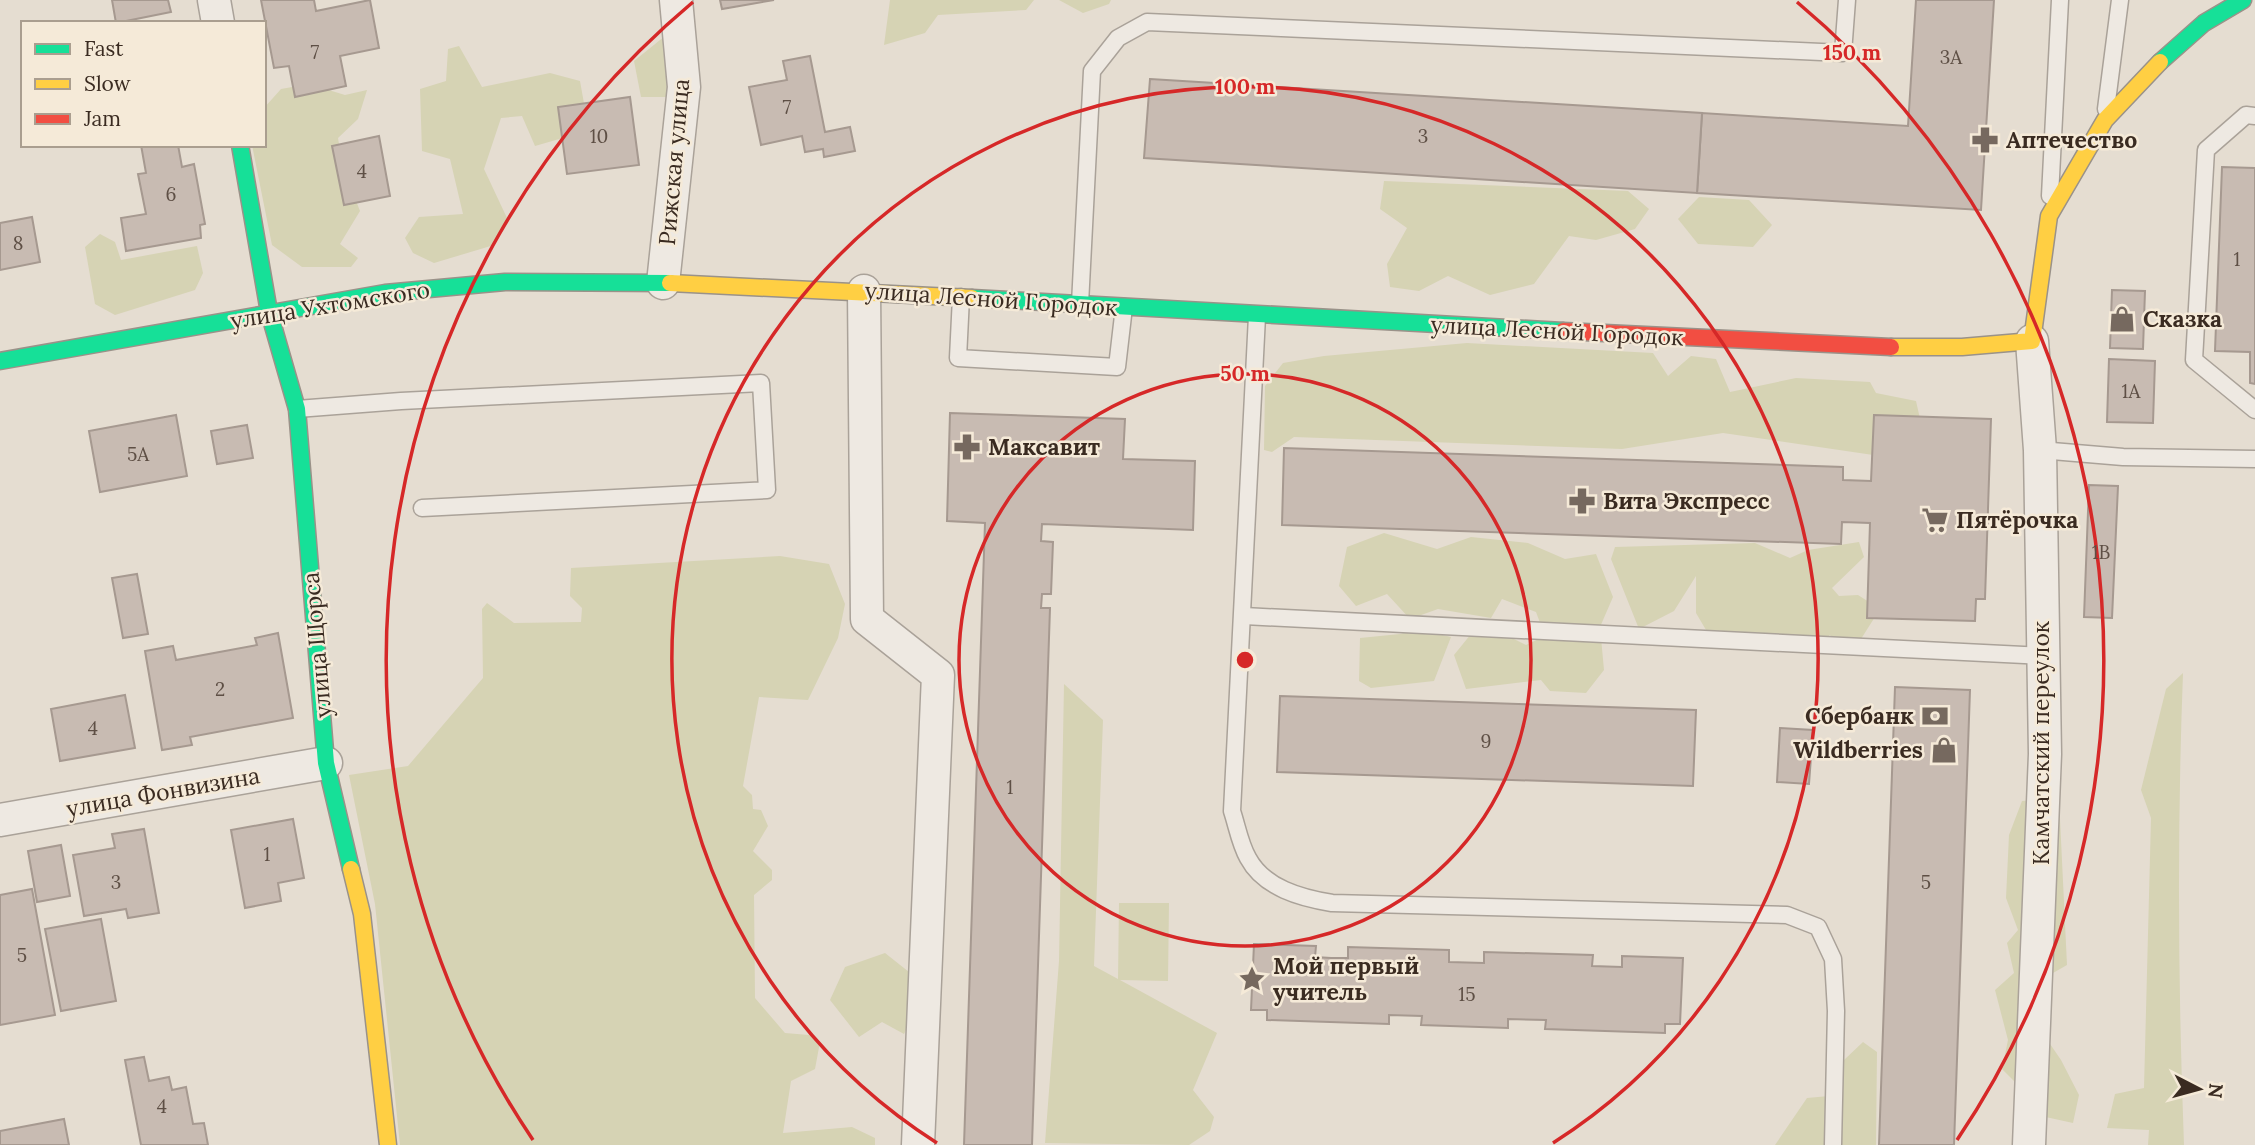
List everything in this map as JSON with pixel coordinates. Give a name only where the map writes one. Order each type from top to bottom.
[{"type":"street","points":[[214,0],[218,21]]},
{"type":"street","name":"Рижская улица","points":[[663,283],[684,87],[676,0]]},
{"type":"street","points":[[2032,341],[2049,216],[2105,120],[2172,50],[2204,23],[2243,0]]},
{"type":"street","name":"улица Щорса","points":[[240,147],[269,312],[297,410],[326,763],[362,914],[388,1145]]},
{"type":"street","name":"улица Ухтомского","points":[[0,361],[385,293],[505,282],[663,283]]},
{"type":"street","name":"улица Лесной Городок","points":[[663,283],[864,291],[1257,316],[1888,347],[1962,347],[2032,341]]},
{"type":"street","points":[[864,291],[867,619],[937,675],[918,1145]]},
{"type":"street","name":"Камчатский переулок","points":[[2029,1145],[2045,754],[2040,450],[2032,341]]},
{"type":"street","name":"улица Фонвизина","points":[[0,820],[326,763]]},
{"type":"lane","points":[[1080,304],[1092,71],[1118,38],[1147,22],[1843,53],[1847,0]]},
{"type":"lane","points":[[2049,216],[2060,0]]},
{"type":"lane","points":[[2105,120],[2120,0]]},
{"type":"lane","points":[[2255,116],[2246,115],[2206,150],[2194,360],[2255,410]]},
{"type":"lane","points":[[961,297],[958,358],[1117,367],[1124,307]]},
{"type":"lane","points":[[1257,316],[1232,811],[1248,860],[1275,885],[1301,898],[1332,903],[1787,915],[1818,927],[1833,959],[1836,1011],[1833,1145]]},
{"type":"lane","points":[[297,410],[401,401],[761,383],[767,490],[422,508]]},
{"type":"lane","points":[[2040,450],[2123,457],[2255,459]]},
{"type":"lane","points":[[1244,615],[2042,656]]},
{"type":"shaded area","points":[[890,0],[1034,0],[1026,10],[938,15],[925,33],[884,45]]},
{"type":"shaded area","points":[[1059,0],[1111,0],[1109,4],[1083,13]]},
{"type":"shaded area","points":[[670,32],[673,97],[641,97],[634,61]]},
{"type":"shaded area","points":[[459,46],[482,87],[550,73],[580,81],[585,109],[573,135],[535,146],[522,116],[501,118],[484,169],[507,218],[494,245],[434,263],[413,253],[405,238],[419,217],[463,214],[450,159],[422,151],[420,89],[446,81],[448,49]]},
{"type":"shaded area","points":[[309,84],[345,95],[367,90],[358,119],[338,138],[343,168],[360,211],[340,244],[358,258],[351,267],[302,267],[272,245],[252,147],[266,147],[266,106],[281,89]]},
{"type":"shaded area","points":[[1384,181],[1628,191],[1649,209],[1635,229],[1596,240],[1569,236],[1534,284],[1490,295],[1448,276],[1419,291],[1390,287],[1387,264],[1407,228],[1380,209]]},
{"type":"shaded area","points":[[1699,197],[1749,200],[1772,225],[1753,247],[1698,244],[1678,219]]},
{"type":"shaded area","points":[[100,234],[115,242],[121,260],[197,246],[203,273],[195,290],[115,315],[95,304],[85,247]]},
{"type":"shaded area","points":[[1467,343],[1653,353],[1668,376],[1691,356],[1716,359],[1730,392],[1796,378],[1870,382],[1876,393],[1916,401],[1923,432],[1880,456],[1723,433],[1622,449],[1294,437],[1272,452],[1264,450],[1265,386],[1283,363],[1324,356]]},
{"type":"shaded area","points":[[1384,533],[1437,549],[1471,537],[1528,543],[1565,559],[1596,554],[1613,597],[1600,627],[1604,670],[1586,693],[1550,691],[1541,680],[1466,689],[1454,655],[1471,634],[1494,629],[1526,645],[1545,636],[1536,612],[1502,599],[1491,618],[1438,609],[1410,619],[1387,594],[1356,606],[1339,586],[1347,547]]},
{"type":"shaded area","points":[[1859,542],[1864,557],[1832,588],[1839,596],[1858,595],[1880,609],[1854,650],[1842,654],[1830,635],[1812,651],[1764,647],[1738,632],[1706,630],[1696,613],[1696,576],[1674,611],[1639,629],[1611,559],[1615,547],[1755,543],[1790,558],[1808,550]]},
{"type":"shaded area","points":[[780,556],[829,564],[845,604],[838,638],[808,700],[759,697],[743,786],[752,795],[753,809],[761,810],[768,826],[753,851],[772,870],[772,880],[754,895],[755,998],[785,1033],[809,1035],[820,1042],[815,1069],[791,1081],[783,1133],[852,1127],[875,1138],[875,1145],[400,1145],[375,904],[349,775],[408,766],[483,678],[482,609],[487,603],[514,623],[581,622],[582,608],[570,596],[571,568]]},
{"type":"shaded area","points":[[1419,629],[1451,637],[1434,681],[1371,688],[1359,681],[1360,638]]},
{"type":"shaded area","points":[[2183,673],[2179,909],[2184,1145],[2148,1145],[2149,1130],[2107,1128],[2115,1094],[2144,1088],[2151,818],[2141,790],[2166,689]]},
{"type":"shaded area","points":[[1064,684],[1103,720],[1094,966],[1118,979],[1119,903],[1169,903],[1168,981],[1120,980],[1217,1033],[1193,1090],[1214,1117],[1210,1131],[1189,1145],[1045,1143],[1059,961]]},
{"type":"shaded area","points":[[2059,798],[2067,965],[2023,990],[2020,1000],[2061,1060],[2079,1095],[2073,1123],[2014,1110],[2015,1082],[2002,1069],[2008,1040],[1995,990],[2014,973],[2007,943],[2018,930],[2006,898],[2009,835],[2022,801]]},
{"type":"shaded area","points":[[885,953],[914,976],[921,1002],[904,1034],[882,1022],[859,1037],[830,1000],[845,967]]},
{"type":"shaded area","points":[[1863,1042],[1877,1052],[1876,1145],[1775,1145],[1807,1098],[1840,1095],[1844,1060]]},
{"type":"building","points":[[112,0],[168,0],[171,12],[116,21]]},
{"type":"building","points":[[261,0],[314,0],[316,11],[370,0],[379,48],[340,56],[346,86],[295,97],[289,66],[274,68]]},
{"type":"building","points":[[720,0],[774,0],[722,9]]},
{"type":"building","points":[[1916,0],[1994,0],[1981,210],[1697,193],[1702,113],[1908,126]]},
{"type":"building","points":[[810,56],[825,132],[850,127],[855,151],[824,157],[823,149],[805,152],[802,136],[761,145],[749,87],[787,80],[783,61]]},
{"type":"building","points":[[1150,79],[1702,113],[1697,193],[1144,158]]},
{"type":"building","points":[[630,97],[639,165],[567,174],[558,107]]},
{"type":"building","points":[[379,136],[390,196],[344,205],[332,146]]},
{"type":"building","points":[[141,147],[178,147],[182,167],[194,164],[205,224],[200,225],[201,238],[126,251],[121,218],[146,214],[138,174],[146,173]]},
{"type":"building","points":[[2222,167],[2255,168],[2255,384],[2250,383],[2250,352],[2215,351]]},
{"type":"building","points":[[32,217],[40,262],[0,270],[0,223]]},
{"type":"building","points":[[2112,290],[2145,291],[2143,349],[2110,348]]},
{"type":"building","points":[[2109,359],[2155,361],[2153,423],[2107,422]]},
{"type":"building","points":[[950,413],[1125,419],[1123,459],[1195,461],[1193,530],[1042,524],[1041,541],[1053,542],[1051,594],[1042,594],[1041,608],[1050,608],[1032,1145],[964,1145],[985,523],[947,521]]},
{"type":"building","points":[[176,415],[187,476],[100,492],[89,431]]},
{"type":"building","points":[[1874,415],[1991,419],[1985,599],[1976,599],[1975,621],[1867,618],[1870,523],[1842,522],[1841,544],[1282,525],[1284,448],[1843,467],[1843,480],[1871,481]]},
{"type":"building","points":[[247,425],[253,458],[217,464],[211,431]]},
{"type":"building","points":[[2089,485],[2118,486],[2112,618],[2084,617]]},
{"type":"building","points":[[137,574],[148,634],[123,638],[112,578]]},
{"type":"building","points":[[278,633],[293,718],[190,737],[192,745],[162,750],[145,651],[173,646],[176,660],[257,645],[255,638]]},
{"type":"building","points":[[1895,687],[1970,690],[1954,1145],[1879,1145]]},
{"type":"building","points":[[125,695],[135,748],[60,761],[51,709]]},
{"type":"building","points":[[1280,696],[1696,710],[1693,786],[1277,772]]},
{"type":"building","points":[[1780,728],[1813,730],[1809,784],[1777,782]]},
{"type":"building","points":[[293,819],[304,878],[278,883],[281,901],[245,908],[231,830]]},
{"type":"building","points":[[144,829],[159,913],[128,918],[126,909],[84,916],[73,855],[115,848],[112,834]]},
{"type":"building","points":[[61,845],[70,896],[37,902],[28,851]]},
{"type":"building","points":[[32,889],[55,1015],[0,1025],[0,895]]},
{"type":"building","points":[[101,919],[116,1001],[61,1011],[45,929]]},
{"type":"building","points":[[1254,944],[1316,946],[1315,957],[1331,958],[1348,958],[1348,947],[1449,950],[1449,962],[1484,963],[1484,952],[1593,955],[1592,966],[1622,967],[1622,956],[1683,958],[1680,1024],[1665,1024],[1665,1033],[1545,1029],[1546,1020],[1508,1019],[1508,1028],[1421,1025],[1422,1016],[1389,1015],[1389,1024],[1267,1020],[1267,1010],[1251,1010]]},
{"type":"building","points":[[144,1057],[149,1081],[169,1077],[172,1090],[186,1087],[193,1124],[204,1123],[208,1145],[141,1145],[125,1060]]},
{"type":"building","points":[[64,1119],[69,1145],[0,1145],[0,1131]]},
{"type":"traffic: fast","points":[[2160,62],[2204,23],[2243,0]]},
{"type":"traffic: fast","points":[[240,147],[269,312],[297,409],[326,763],[351,869]]},
{"type":"traffic: fast","points":[[0,361],[385,293],[505,282],[670,283]]},
{"type":"traffic: fast","points":[[972,298],[1563,331]]},
{"type":"traffic: slow","points":[[1891,347],[1962,347],[2032,341],[2049,216],[2105,120],[2160,62]]},
{"type":"traffic: slow","points":[[670,283],[972,298]]},
{"type":"traffic: slow","points":[[351,869],[362,914],[388,1145]]},
{"type":"traffic: jam","points":[[1563,331],[1891,347]]},
{"type":"place","name":"Аптечество","points":[[1985,140]]},
{"type":"place","name":"Сказка","points":[[2122,319]]},
{"type":"place","name":"Максавит","points":[[967,447]]},
{"type":"place","name":"Вита Экспресс","points":[[1582,501]]},
{"type":"place","name":"Пятёрочка","points":[[1935,520]]},
{"type":"place","name":"Сбербанк","points":[[1935,716]]},
{"type":"place","name":"Wildberries","points":[[1944,750]]},
{"type":"place","name":"Мой первый учитель","points":[[1252,979]]}]
